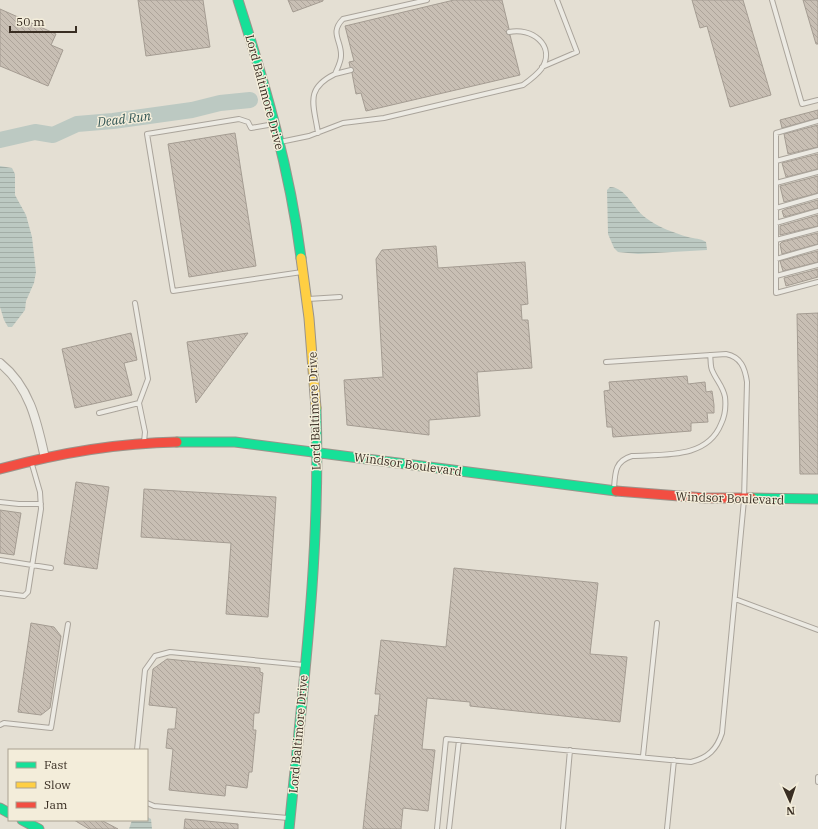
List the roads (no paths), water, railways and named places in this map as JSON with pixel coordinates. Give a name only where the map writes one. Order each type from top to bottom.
[{"type":"main road","name":"Lord Baltimore Drive","points":[[238,0],[259,63],[289,181],[308,299],[316,392],[317,452],[315,548],[290,829]]},
{"type":"main road","name":"Windsor Boulevard","points":[[0,469],[68,452],[144,442],[190,440],[235,442],[613,491],[664,496],[744,500],[818,500]]},
{"type":"main road","points":[[24,821],[39,829]]},
{"type":"street","points":[[0,363],[15,377],[24,390],[38,426],[44,458]]},
{"type":"lane","points":[[335,74],[341,56],[336,32],[337,25],[342,20],[427,0]]},
{"type":"lane","points":[[542,67],[577,52],[557,0]]},
{"type":"lane","points":[[772,0],[802,104],[818,100]]},
{"type":"lane","points":[[280,142],[318,133],[343,123],[384,118],[523,85],[534,77],[542,67],[545,59],[544,49],[540,40],[534,34],[525,31],[509,32]]},
{"type":"lane","points":[[318,133],[313,96],[316,87],[335,74],[351,70]]},
{"type":"lane","points":[[275,124],[250,128],[248,122],[239,119],[147,134],[173,291],[304,272]]},
{"type":"lane","points":[[818,122],[776,133],[776,293],[818,282]]},
{"type":"lane","points":[[776,161],[818,150]]},
{"type":"lane","points":[[776,183],[818,172]]},
{"type":"lane","points":[[776,208],[818,196]]},
{"type":"lane","points":[[776,223],[818,211]]},
{"type":"lane","points":[[776,240],[818,229]]},
{"type":"lane","points":[[776,259],[818,247]]},
{"type":"lane","points":[[776,276],[818,265]]},
{"type":"lane","points":[[308,299],[340,297]]},
{"type":"lane","points":[[134,303],[148,379],[139,403],[145,432],[144,442]]},
{"type":"lane","points":[[613,491],[616,467],[624,458],[694,450],[711,440],[719,431],[725,410],[725,398],[723,390],[712,370],[710,355]]},
{"type":"lane","points":[[437,829],[446,739],[643,756],[691,762],[698,760],[714,750],[719,742],[722,733],[744,500],[746,372],[743,364],[733,355],[710,355],[606,362]]},
{"type":"lane","points":[[99,413],[139,403]]},
{"type":"lane","points":[[0,593],[24,596],[28,592],[41,504],[40,492],[31,461]]},
{"type":"lane","points":[[0,502],[41,504]]},
{"type":"lane","points":[[0,560],[51,568]]},
{"type":"lane","points":[[735,600],[818,630]]},
{"type":"lane","points":[[643,756],[657,623]]},
{"type":"lane","points":[[0,725],[4,723],[51,728],[68,624]]},
{"type":"lane","points":[[137,749],[145,670],[155,656],[170,652],[305,665]]},
{"type":"lane","points":[[449,829],[459,740]]},
{"type":"lane","points":[[563,829],[570,750]]},
{"type":"lane","points":[[667,829],[674,760]]},
{"type":"lane","points":[[818,777],[818,782]]},
{"type":"lane","points":[[148,803],[154,806],[290,819]]},
{"type":"waterway","name":"Dead Run","points":[[0,140],[35,132],[53,135],[77,124],[113,121],[192,110],[220,103],[250,100]]}]
